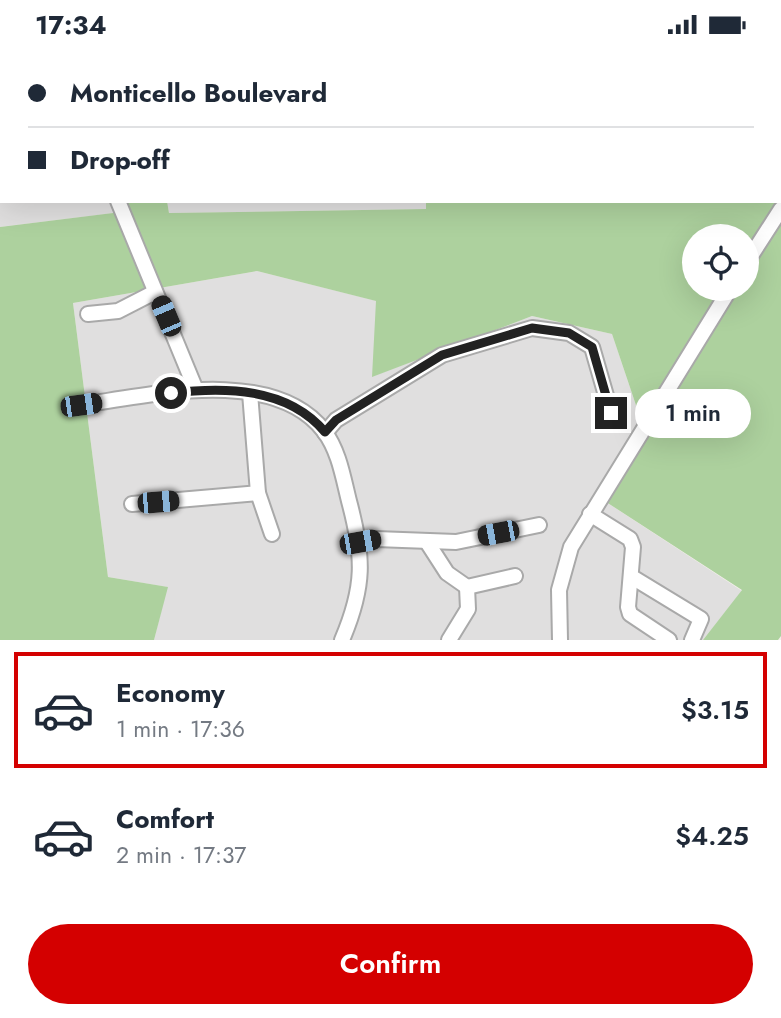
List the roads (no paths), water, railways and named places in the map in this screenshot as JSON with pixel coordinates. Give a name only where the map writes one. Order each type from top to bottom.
[{"type":"street","points":[[119,203],[196,390]]},
{"type":"street","points":[[759,244],[781,209]]},
{"type":"street","points":[[89,314],[118,311],[155,292]]},
{"type":"street","points":[[560,640],[559,590],[563,568],[590,515],[723,301]]},
{"type":"street","points":[[325,432],[336,420],[442,355],[532,328],[569,333],[592,347],[611,413]]},
{"type":"street","points":[[81,405],[196,390],[250,393],[290,403],[309,416],[325,432],[339,461],[360,542],[359,592],[342,640]]},
{"type":"street","points":[[250,393],[258,493],[272,534]]},
{"type":"street","points":[[132,504],[258,493]]},
{"type":"street","points":[[590,515],[630,539],[634,547],[628,607],[630,614],[669,640]]},
{"type":"street","points":[[360,542],[376,539],[457,542],[539,524]]},
{"type":"street","points":[[427,542],[447,573],[467,587],[515,576]]},
{"type":"street","points":[[632,577],[701,619],[692,640]]},
{"type":"street","points":[[449,640],[468,609],[467,587]]}]
